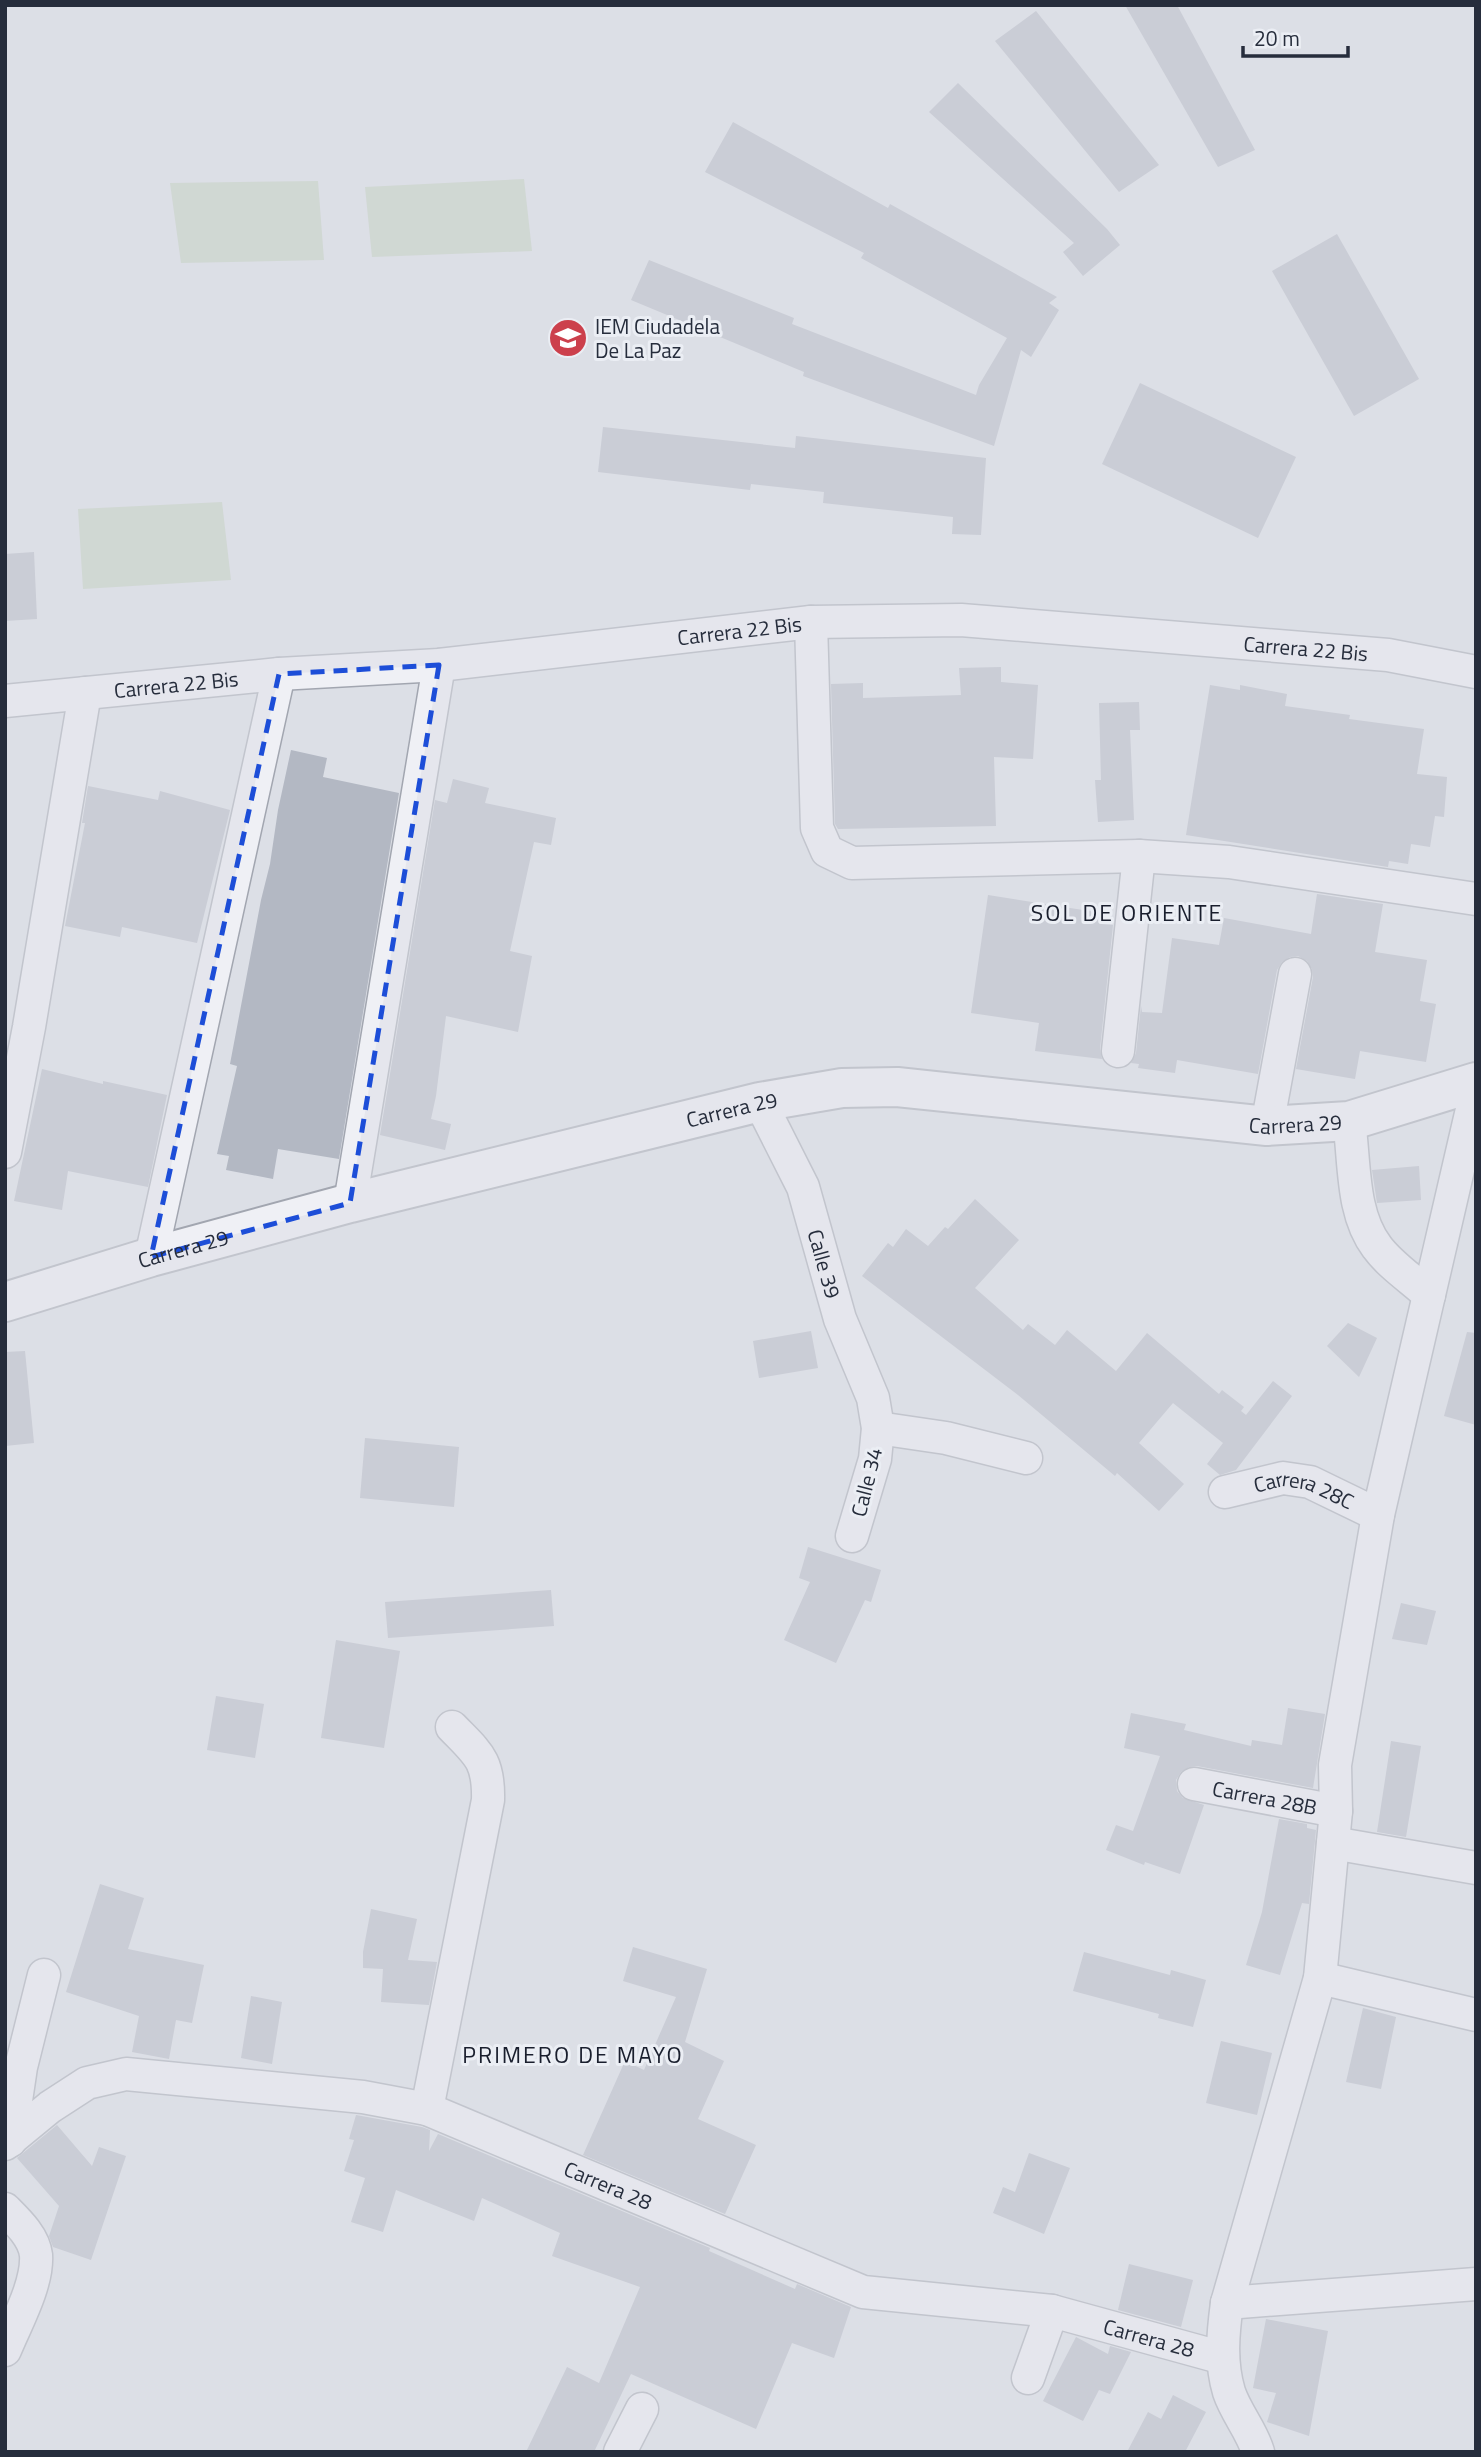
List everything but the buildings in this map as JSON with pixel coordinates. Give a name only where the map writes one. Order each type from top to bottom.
[{"type":"street","name":"Carrera 22 Bis","points":[[5,701],[279,674],[439,664],[811,622],[961,620],[1388,655],[1476,672]]},
{"type":"street","points":[[811,622],[817,828],[827,851],[852,863],[1139,856],[1229,862],[1476,900]]},
{"type":"street","points":[[350,1203],[439,664]]},
{"type":"street","points":[[151,1257],[279,674]]},
{"type":"street","points":[[5,1152],[17,1024],[85,693]]},
{"type":"street","points":[[1118,1051],[1139,856]]},
{"type":"street","points":[[1267,1126],[1295,974]]},
{"type":"street","name":"Carrera 29","points":[[5,1318],[356,1218],[842,1088],[898,1087],[1267,1126],[1350,1126]]},
{"type":"street","points":[[1258,2452],[1229,2392],[1223,2358],[1227,2303],[1320,1978],[1336,1811],[1335,1765],[1378,1516],[1474,1101]]},
{"type":"street","name":"Carrera 29","points":[[5,1302],[151,1257],[350,1203],[764,1111],[850,1106],[1268,1136],[1350,1126],[1474,1101]]},
{"type":"street","name":"Calle 39","points":[[764,1111],[803,1187],[840,1320],[873,1398],[878,1428]]},
{"type":"street","points":[[1350,1126],[1360,1210],[1365,1228],[1378,1249],[1429,1295]]},
{"type":"street","points":[[878,1428],[946,1438],[1026,1458]]},
{"type":"street","name":"Calle 34","points":[[852,1536],[875,1459],[878,1428]]},
{"type":"street","name":"Carrera 28C","points":[[1225,1492],[1283,1478],[1310,1482],[1378,1516]]},
{"type":"street","points":[[427,2109],[488,1800],[489,1778],[482,1758],[453,1727]]},
{"type":"street","name":"Carrera 28B","points":[[1194,1784],[1336,1811]]},
{"type":"street","points":[[1333,1843],[1476,1868]]},
{"type":"street","points":[[8,2143],[21,2067],[44,1975]]},
{"type":"street","points":[[1320,1978],[1476,2015]]},
{"type":"street","name":"Carrera 28","points":[[8,2143],[50,2107],[87,2083],[126,2074],[363,2097],[427,2109],[863,2292],[1052,2311],[1223,2358]]},
{"type":"street","points":[[5,2209],[27,2232],[36,2253],[33,2281],[5,2350]]},
{"type":"street","points":[[1227,2303],[1476,2284]]},
{"type":"street","points":[[1028,2378],[1052,2311]]},
{"type":"street","points":[[620,2452],[642,2409]]},
{"type":"highlighted area","points":[[439,665],[350,1203],[151,1257],[279,674]]},
{"type":"green space","points":[[524,179],[532,251],[372,257],[365,187]]},
{"type":"green space","points":[[318,181],[324,260],[181,263],[170,183]]},
{"type":"green space","points":[[222,502],[231,580],[83,589],[78,509]]},
{"type":"place","name":"IEM Ciudadela De La Paz","points":[[568,338]]},
{"type":"district","name":"SOL DE ORIENTE","points":[[1127,912]]},
{"type":"district","name":"PRIMERO DE MAYO","points":[[573,2054]]}]
